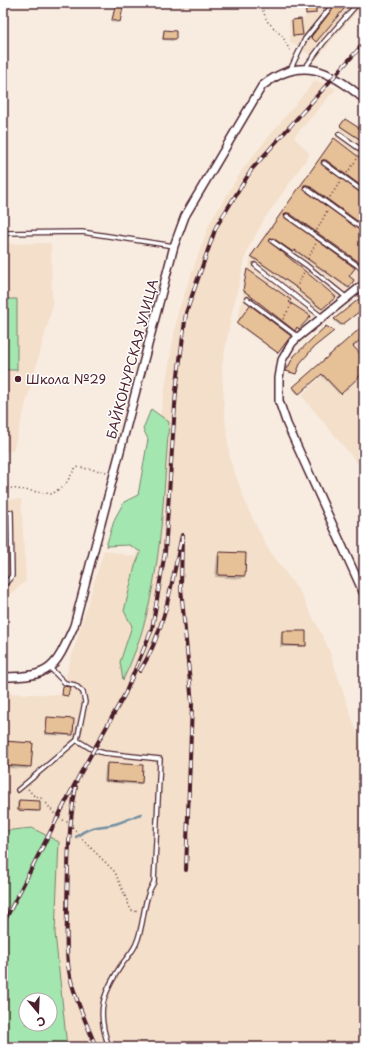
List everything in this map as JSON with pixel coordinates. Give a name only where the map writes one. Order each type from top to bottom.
[{"type":"street","name":"БАЙКОНУРСКАЯ УЛИЦА","points":[[50,668],[60,657],[74,626],[174,246],[185,216],[262,86],[275,76],[290,70],[305,68],[325,72],[364,99]]},
{"type":"street","points":[[364,284],[292,343],[282,360],[279,378],[278,401],[364,594]]},
{"type":"street","points":[[3,677],[28,677],[50,668]]},
{"type":"lane","points":[[305,68],[324,42],[358,3]]},
{"type":"lane","points":[[290,70],[313,27],[332,4]]},
{"type":"lane","points":[[339,134],[364,152]]},
{"type":"lane","points":[[324,163],[364,192]]},
{"type":"lane","points":[[306,188],[364,230]]},
{"type":"lane","points":[[287,216],[364,270]]},
{"type":"lane","points":[[3,232],[82,232],[174,246]]},
{"type":"lane","points":[[272,241],[306,265],[347,298]]},
{"type":"lane","points":[[254,265],[322,318]]},
{"type":"lane","points":[[247,298],[298,337]]},
{"type":"lane","points":[[3,512],[11,512],[12,576],[3,586]]},
{"type":"lane","points":[[18,790],[77,740],[85,702],[83,692],[75,685],[65,683],[50,668]]},
{"type":"lane","points":[[77,740],[94,750],[104,753],[160,758],[154,882],[148,892],[136,944],[110,983],[104,997],[102,1016],[105,1035],[109,1047]]},
{"type":"path","points":[[260,3],[267,21],[283,37],[295,59]]},
{"type":"path","points":[[3,487],[52,494],[65,485],[76,467],[114,474]]},
{"type":"path","points":[[25,784],[33,795],[43,799],[57,817],[70,823],[83,840],[115,872],[131,910],[143,914]]},
{"type":"shaded area","points":[[304,3],[364,3],[316,59],[290,42],[289,20],[305,18]]},
{"type":"shaded area","points":[[315,80],[336,89],[294,137],[310,154],[265,218],[247,251],[232,312],[222,366],[224,408],[230,460],[248,509],[267,547],[301,594],[328,647],[364,754],[364,1047],[3,1047],[3,693],[62,695],[66,675],[104,550],[136,557],[178,312],[209,224],[244,167]]},
{"type":"shaded area","points":[[345,119],[364,131],[364,276],[299,329],[278,353],[237,323],[251,256],[334,139]]},
{"type":"shaded area","name":"Школа №29","points":[[51,243],[52,308],[13,451],[3,452],[3,244]]},
{"type":"shaded area","points":[[364,339],[364,471],[301,395]]},
{"type":"shaded area","points":[[21,499],[26,581],[3,600],[3,500]]},
{"type":"green space","points":[[3,299],[17,299],[17,370],[3,370]]},
{"type":"green space","points":[[151,409],[169,422],[162,521],[153,586],[146,618],[136,650],[123,680],[120,662],[132,626],[124,611],[135,566],[141,552],[129,545],[106,546],[115,518],[124,502],[138,495],[148,439],[143,429]]},
{"type":"green space","points":[[32,828],[59,842],[55,933],[67,1047],[3,1047],[3,831]]},
{"type":"building","points":[[116,3],[124,3],[120,22],[112,20]]},
{"type":"building","points":[[305,3],[316,3],[316,13],[306,14]]},
{"type":"building","points":[[337,3],[349,3],[316,42],[311,37]]},
{"type":"building","points":[[301,19],[303,35],[293,36],[292,20]]},
{"type":"building","points":[[164,30],[176,31],[176,39],[163,39]]},
{"type":"building","points":[[345,119],[364,131],[364,142],[340,126]]},
{"type":"building","points":[[334,138],[364,161],[364,188],[326,160],[322,160],[321,163],[364,195],[364,226],[308,185],[304,185],[303,189],[364,233],[364,262],[361,260],[359,262],[289,213],[285,213],[284,216],[355,268],[349,276],[354,280],[349,288],[295,250],[293,252],[273,238],[269,241],[336,297],[322,309],[299,291],[300,290],[251,256]]},
{"type":"building","points":[[247,269],[291,300],[289,302],[311,316],[299,329],[297,327],[295,331],[243,290]]},
{"type":"building","points":[[364,295],[364,308],[342,325],[334,319]]},
{"type":"building","points":[[250,305],[291,336],[278,353],[237,323]]},
{"type":"building","points":[[364,325],[364,337],[353,346],[364,358],[364,372],[341,394],[322,374],[299,394],[293,387]]},
{"type":"building","points":[[326,326],[334,331],[314,347],[301,362],[296,374],[286,371],[294,356]]},
{"type":"building","points":[[219,552],[246,553],[245,576],[218,575]]},
{"type":"building","points":[[282,631],[306,631],[306,646],[282,645]]},
{"type":"building","points":[[63,686],[70,687],[68,696],[62,695]]},
{"type":"building","points":[[47,717],[74,719],[73,735],[46,733]]},
{"type":"building","points":[[3,741],[33,743],[31,767],[3,765]]},
{"type":"building","points":[[107,763],[143,765],[142,783],[106,781]]},
{"type":"building","points":[[19,800],[40,801],[40,811],[18,810]]},
{"type":"waterway","points":[[76,837],[86,830],[115,824],[141,814]]},
{"type":"railway","points":[[3,924],[79,776],[125,694],[152,629],[165,552],[176,391],[186,313],[216,227],[252,169],[364,43]]},
{"type":"railway","points":[[140,671],[149,656],[162,623],[182,535],[181,588],[192,704],[186,870]]},
{"type":"railway","points":[[76,787],[71,817],[69,846],[67,959],[75,994],[96,1047]]},
{"type":"place","name":"Школа №29","points":[[18,379]]}]
